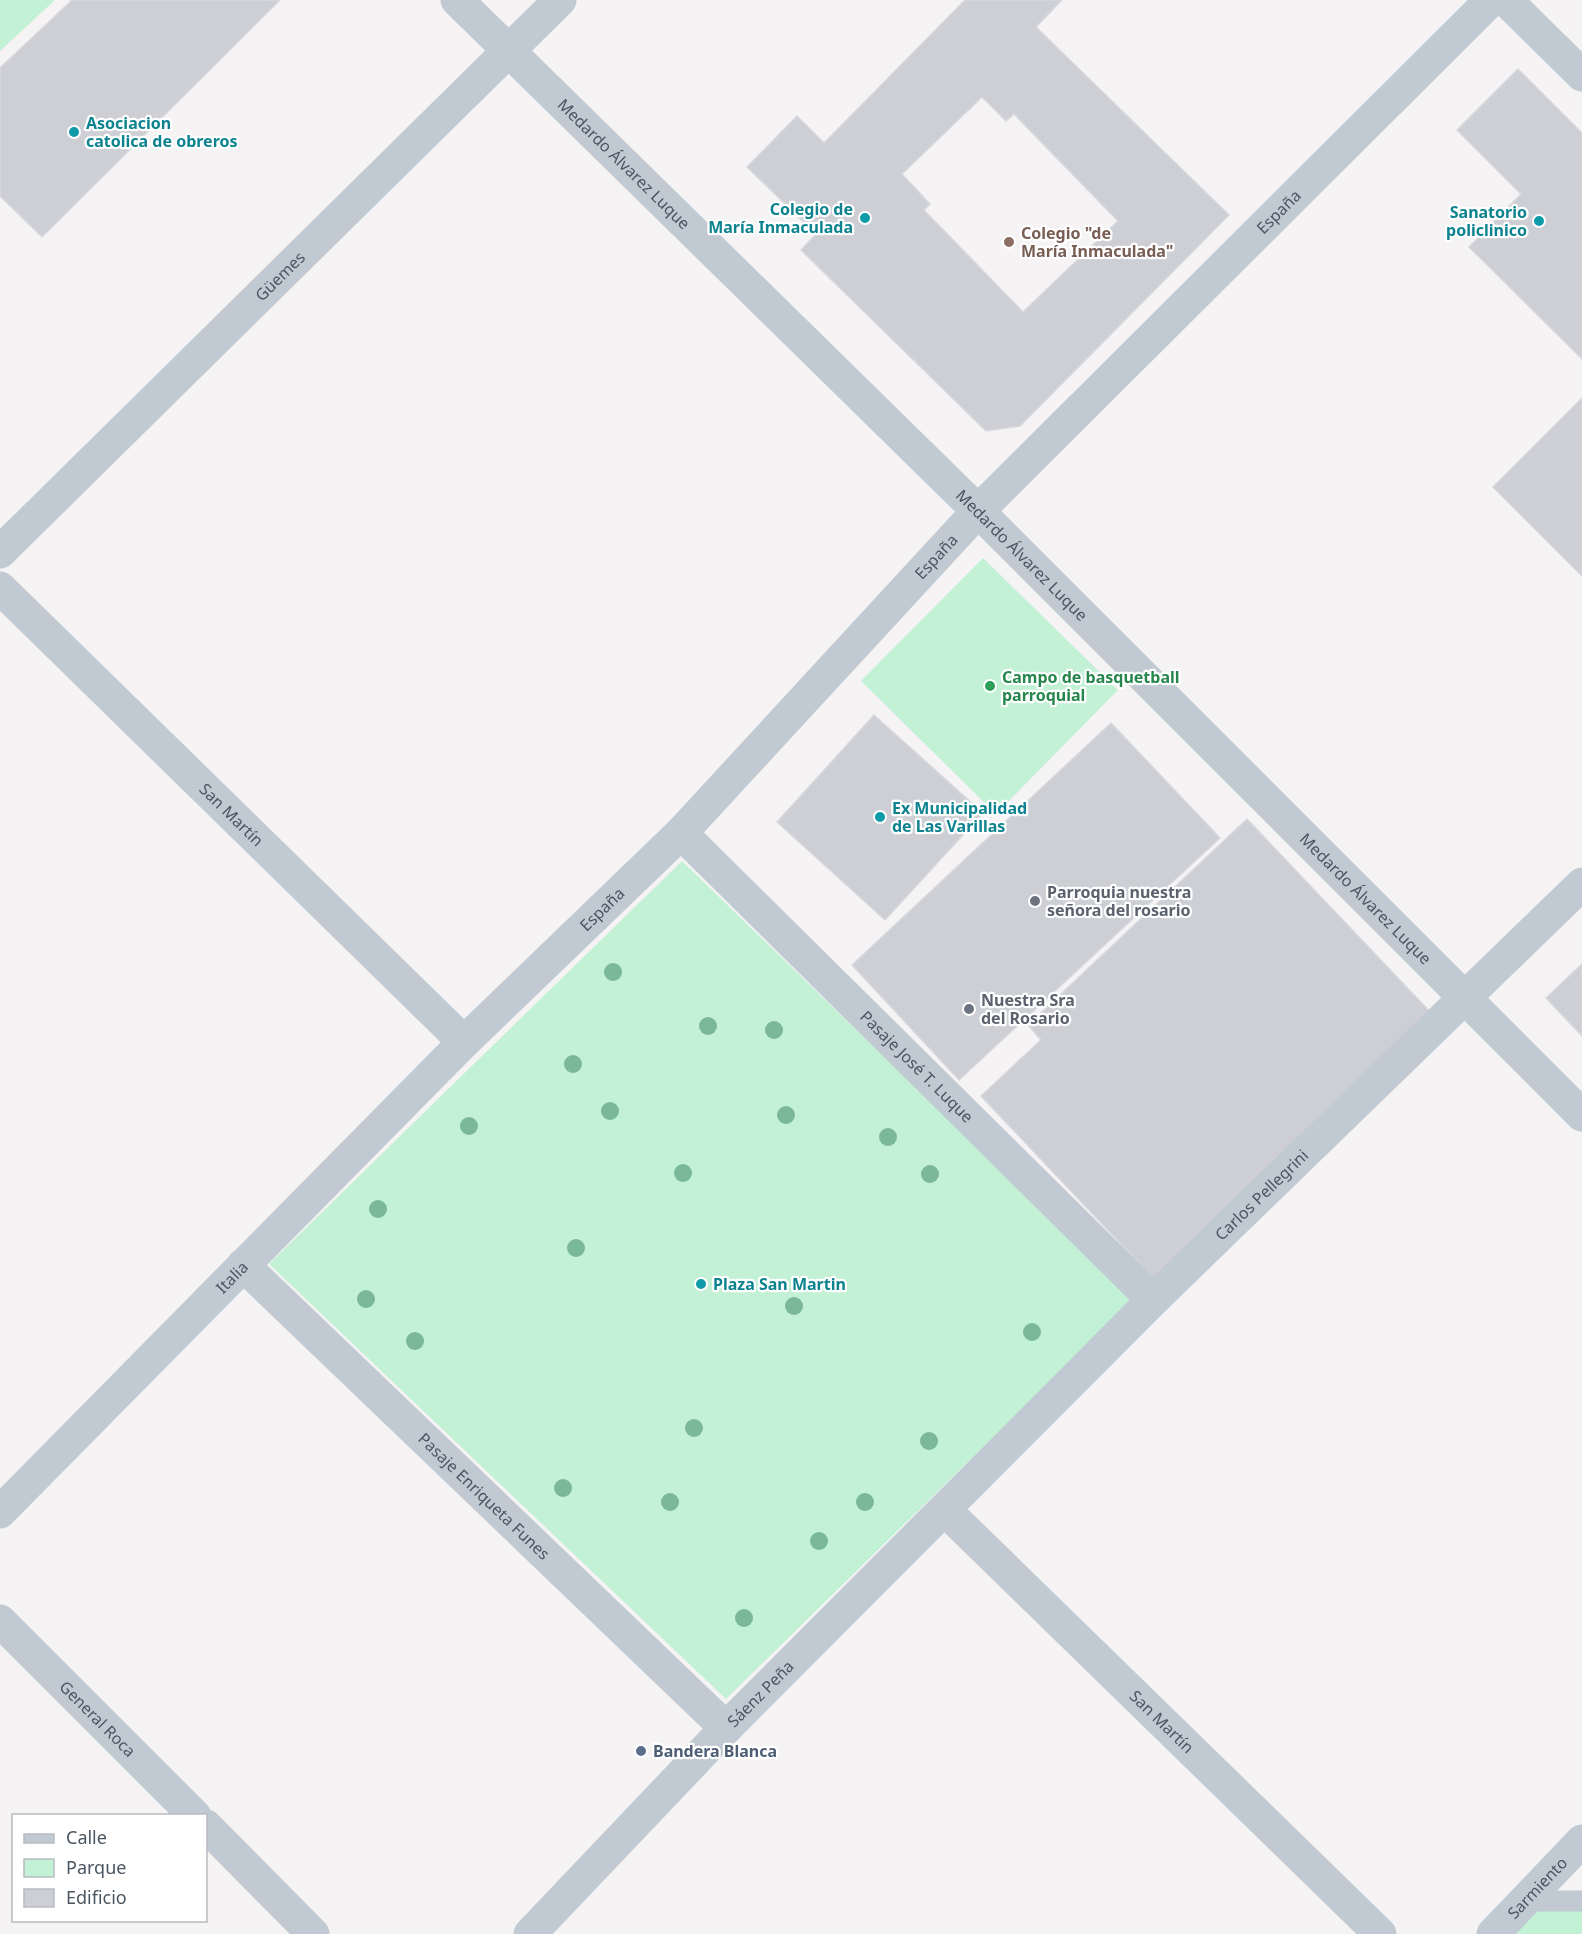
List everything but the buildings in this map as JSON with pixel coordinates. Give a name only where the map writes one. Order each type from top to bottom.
[{"type":"street","name":"Medardo Álvarez Luque","points":[[457,0],[978,511],[1582,1115]]},
{"type":"street","name":"Güemes","points":[[0,552],[510,52],[560,0]]},
{"type":"street","name":"España","points":[[464,1042],[681,833],[978,511],[1491,0]]},
{"type":"street","points":[[1506,0],[1582,75]]},
{"type":"street","name":"San Martín","points":[[0,588],[464,1042]]},
{"type":"street","name":"Pasaje José T. Luque","points":[[681,833],[1153,1300]]},
{"type":"street","name":"Carlos Pellegrini","points":[[945,1510],[1153,1300],[1582,884]]},
{"type":"street","name":"Italia","points":[[0,1512],[464,1042]]},
{"type":"street","name":"Pasaje Enriqueta Funes","points":[[243,1265],[726,1728]]},
{"type":"street","name":"San Martín","points":[[945,1510],[1380,1934]]},
{"type":"street","name":"Sáenz Peña","points":[[530,1934],[726,1728],[945,1510]]},
{"type":"street","name":"General Roca","points":[[0,1621],[194,1814]]},
{"type":"street","points":[[207,1827],[313,1934]]},
{"type":"street","name":"Sarmiento","points":[[1493,1934],[1582,1841]]},
{"type":"lane","points":[[1524,1901],[1582,1902]]},
{"type":"green space","points":[[0,0],[55,0],[0,51]]},
{"type":"green space","name":"Campo de basquetball parroquial","points":[[983,558],[1118,690],[996,814],[861,681]]},
{"type":"green space","points":[[682,861],[1134,1299],[726,1699],[269,1264]]},
{"type":"green space","points":[[1524,1901],[1582,1901],[1582,1934],[1493,1934]]},
{"type":"place","name":"Asociacion catolica de obreros","points":[[74,132]]},
{"type":"place","name":"Colegio de María Inmaculada","points":[[865,218]]},
{"type":"place","name":"Sanatorio policlinico","points":[[1539,221]]},
{"type":"place","name":"Colegio \"de María Inmaculada\"","points":[[1009,242]]},
{"type":"place","name":"Campo de basquetball parroquial","points":[[990,686]]},
{"type":"place","name":"Ex Municipalidad de Las Varillas","points":[[880,817]]},
{"type":"place","name":"Parroquia nuestra señora del rosario","points":[[1035,901]]},
{"type":"place","name":"Nuestra Sra del Rosario","points":[[969,1009]]},
{"type":"place","name":"Plaza San Martin","points":[[701,1284]]},
{"type":"place","name":"Bandera Blanca","points":[[641,1751]]}]
